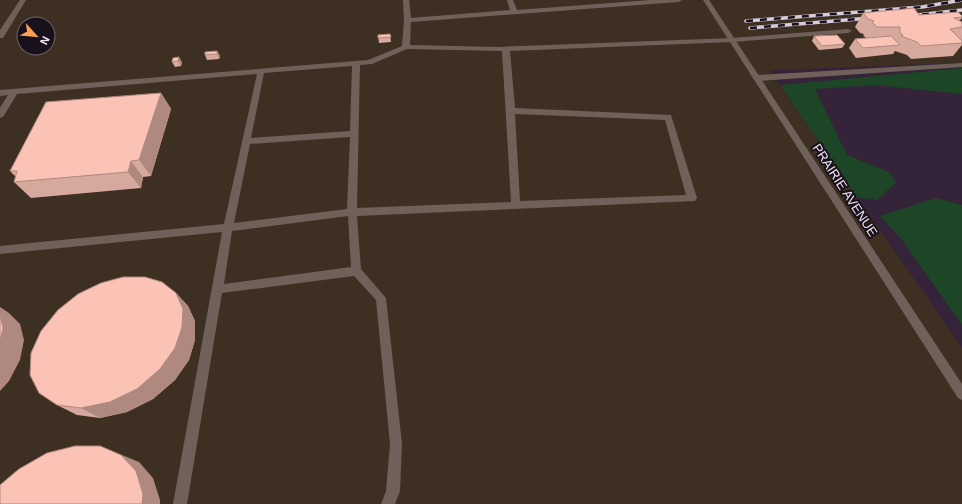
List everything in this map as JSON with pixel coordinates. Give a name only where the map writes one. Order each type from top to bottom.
[{"type":"street","points":[[0,36],[23,0]]},
{"type":"street","points":[[406,0],[408,20],[406,47]]},
{"type":"street","points":[[510,0],[514,12]]},
{"type":"street","points":[[408,20],[679,0]]},
{"type":"street","name":"PRAIRIE AVENUE","points":[[706,0],[962,394]]},
{"type":"street","points":[[0,93],[368,62],[406,47],[506,49],[732,40],[848,31]]},
{"type":"street","points":[[506,49],[516,205]]},
{"type":"street","points":[[356,63],[352,212],[356,272],[380,298],[396,444],[393,491],[388,504]]},
{"type":"street","points":[[757,78],[962,65]]},
{"type":"street","points":[[180,504],[228,228],[261,71]]},
{"type":"street","points":[[0,115],[14,92]]},
{"type":"street","points":[[0,250],[228,228],[352,212],[692,198],[668,116],[511,111]]},
{"type":"street","points":[[246,141],[354,134]]},
{"type":"street","points":[[218,289],[356,272]]},
{"type":"shaded area","points":[[0,0],[962,0],[962,63],[769,70],[962,348],[962,504],[0,504]]},
{"type":"green space","points":[[962,68],[962,94],[875,85],[815,89],[847,155],[889,172],[896,182],[877,200],[857,197],[780,85]]},
{"type":"green space","points":[[936,198],[962,205],[962,325],[902,240],[880,216]]},
{"type":"building","points":[[914,8],[919,15],[958,12],[962,17],[954,18],[962,22],[962,27],[950,29],[962,41],[962,43],[921,46],[917,42],[901,36],[903,35],[900,33],[900,27],[877,27],[872,22],[874,21],[868,19],[863,13]]},
{"type":"building","points":[[390,34],[391,37],[378,38],[378,35]]},
{"type":"building","points":[[837,35],[845,44],[822,46],[814,36]]},
{"type":"building","points":[[891,36],[900,45],[863,48],[855,39]]},
{"type":"building","points":[[217,51],[217,54],[205,55],[205,52]]},
{"type":"building","points":[[179,57],[178,61],[172,62],[173,58]]},
{"type":"building","points":[[161,93],[139,160],[131,161],[128,172],[14,182],[17,171],[10,171],[46,102]]},
{"type":"building","points":[[123,277],[145,277],[162,282],[176,293],[183,309],[182,327],[175,348],[160,369],[137,389],[110,402],[81,408],[57,405],[39,393],[30,375],[31,353],[41,331],[58,310],[78,294],[101,283]]},
{"type":"building","points":[[0,315],[3,328],[0,341]]},
{"type":"building","points":[[75,446],[100,446],[121,455],[136,471],[143,494],[142,504],[0,504],[0,485],[19,469],[47,453]]},
{"type":"railway","points":[[746,21],[922,7],[962,0]]},
{"type":"railway","points":[[908,16],[962,10]]},
{"type":"railway","points":[[750,28],[870,18]]}]
